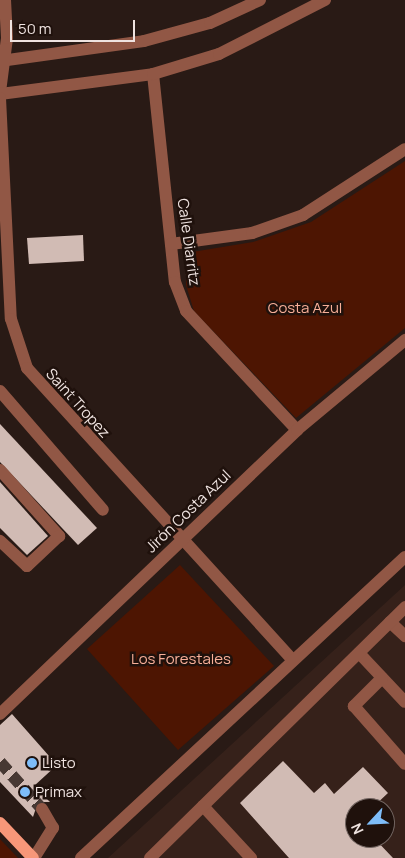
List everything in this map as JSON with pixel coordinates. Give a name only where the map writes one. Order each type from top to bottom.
[{"type":"main road","points":[[0,823],[33,858]]},
{"type":"street","name":"Saint Tropez","points":[[5,0],[0,95],[16,344],[42,390],[182,538],[292,659]]},
{"type":"street","points":[[2,60],[144,42],[210,23],[260,0]]},
{"type":"street","points":[[0,95],[153,74],[219,54],[326,0]]},
{"type":"street","name":"Calle Diarritz","points":[[153,74],[175,282],[186,310],[297,430]]},
{"type":"street","points":[[171,244],[252,233],[303,215],[405,148]]},
{"type":"street","name":"Jirón Costa Azul","points":[[0,714],[297,430],[405,340]]},
{"type":"street","points":[[0,391],[103,510]]},
{"type":"street","points":[[0,470],[59,536],[27,566],[0,541]]},
{"type":"street","points":[[81,858],[292,659],[405,557]]},
{"type":"street","points":[[150,858],[405,608]]},
{"type":"street","points":[[390,622],[405,636]]},
{"type":"street","points":[[358,653],[405,702]]},
{"type":"street","points":[[382,678],[354,706],[405,764]]},
{"type":"street","points":[[203,806],[251,858]]},
{"type":"street","points":[[33,858],[53,828],[42,809]]},
{"type":"shaded area","points":[[405,585],[405,858],[108,858]]},
{"type":"green space","name":"Costa Azul","points":[[405,161],[405,328],[296,418],[194,311],[186,285],[186,253],[253,242],[311,222]]},
{"type":"green space","name":"Los Forestales","points":[[180,565],[274,666],[178,750],[87,649]]},
{"type":"green space","points":[[0,839],[18,858],[0,858]]},
{"type":"building","points":[[83,235],[84,261],[29,264],[27,238]]},
{"type":"building","points":[[0,424],[97,528],[78,545],[0,462]]},
{"type":"building","points":[[0,482],[48,536],[27,555],[0,528]]},
{"type":"building","points":[[12,714],[57,765],[34,786],[50,802],[38,802],[33,817],[0,782],[0,725]]},
{"type":"building","points":[[283,761],[314,793],[325,783],[334,794],[363,767],[388,793],[383,798],[345,798],[345,848],[384,848],[393,858],[289,858],[240,803]]},
{"type":"tunnel","points":[[0,762],[42,809]]},
{"type":"place","name":"Listo","points":[[32,763]]},
{"type":"place","name":"Primax","points":[[25,792]]}]
